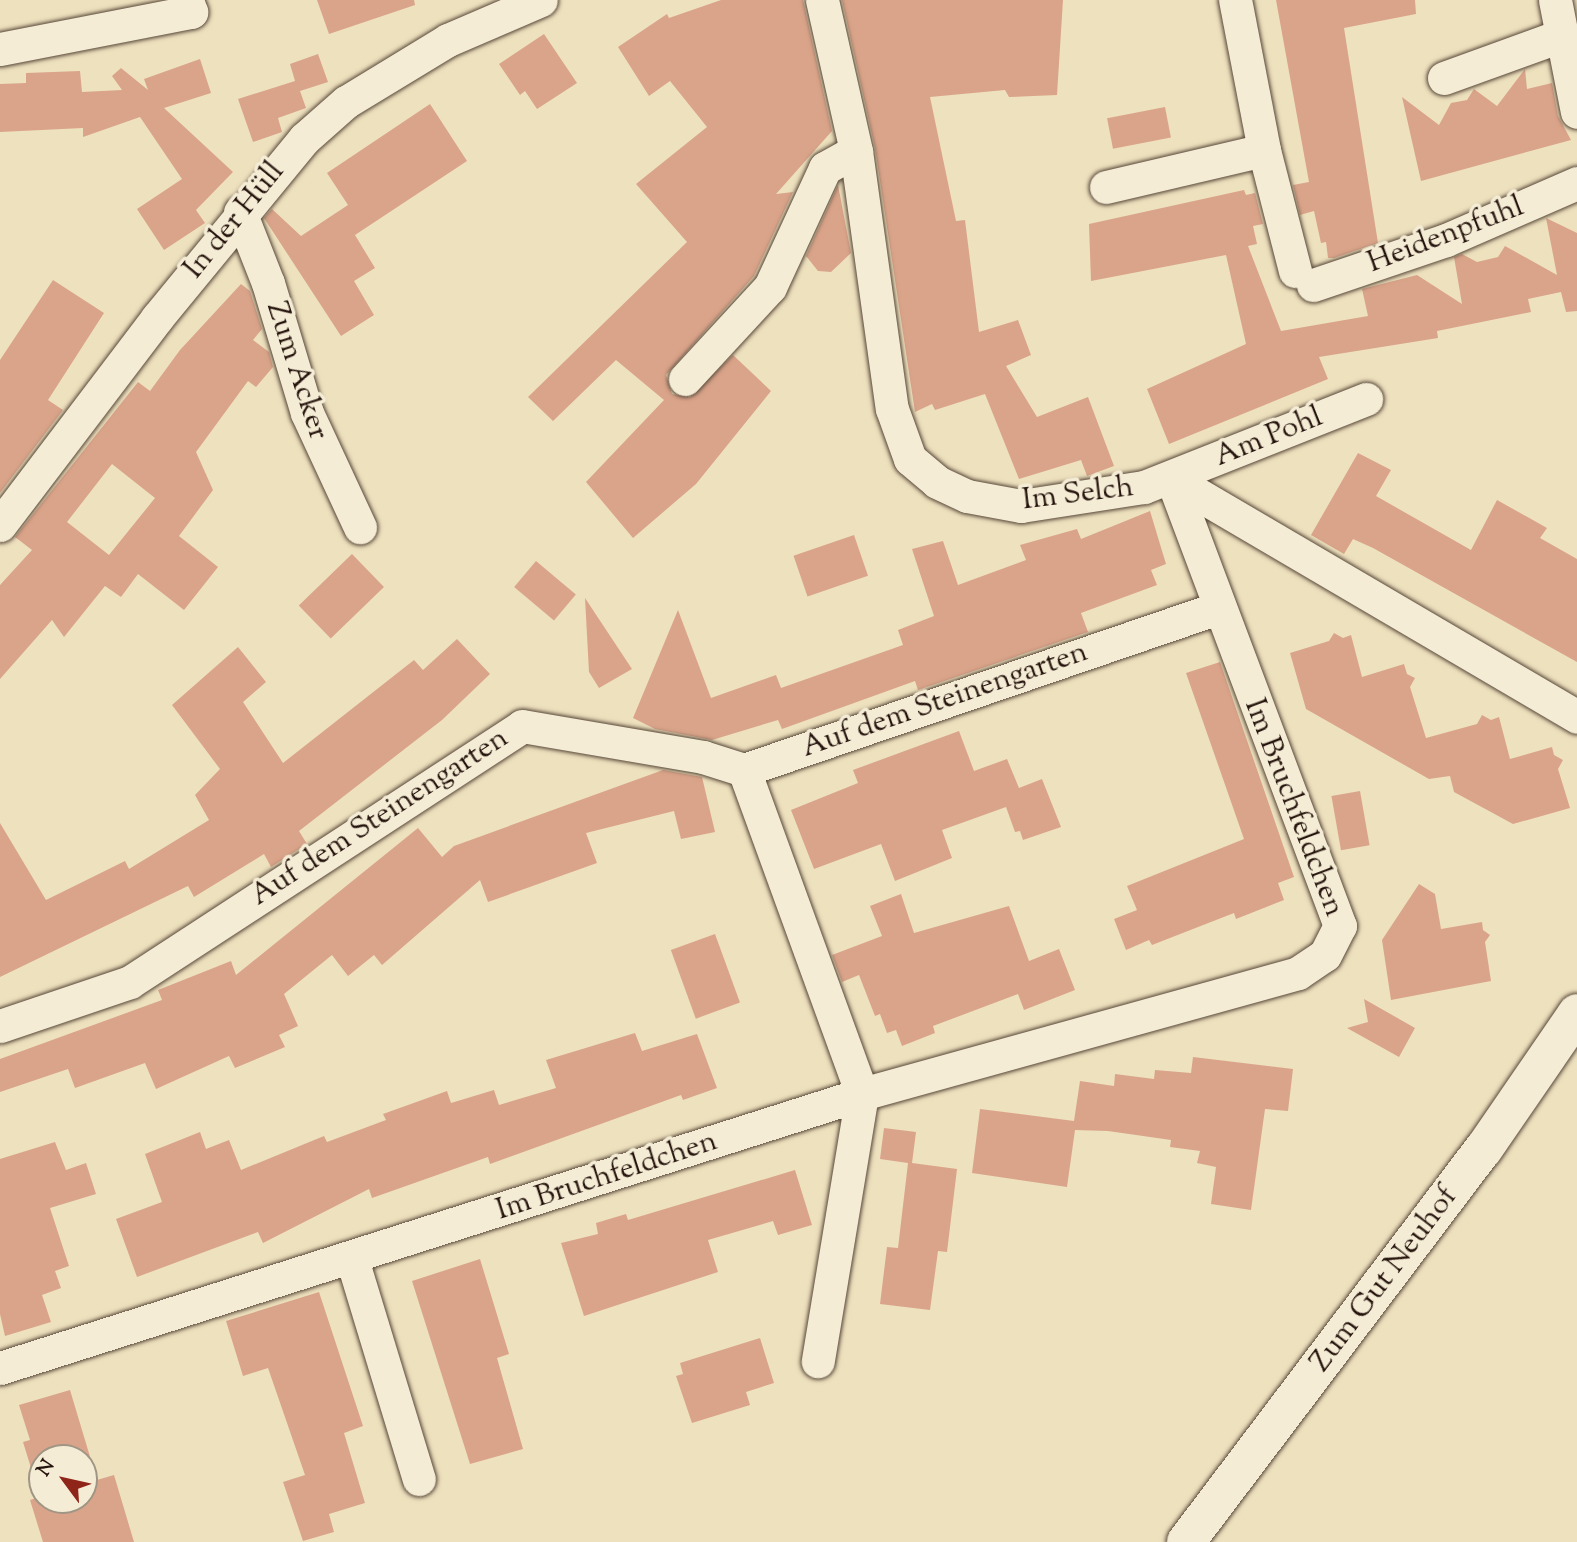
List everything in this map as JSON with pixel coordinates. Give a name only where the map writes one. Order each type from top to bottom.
[{"type":"main road","name":"Zum Gut Neuhof","points":[[1186,1542],[1483,1150],[1577,1013]]},
{"type":"street","name":"In der Hüll","points":[[0,525],[240,212],[303,139],[346,102],[448,40],[541,0]]},
{"type":"street","name":"Im Selch","points":[[822,0],[856,151],[892,409],[910,458],[937,482],[967,496],[1021,506],[1158,483],[1577,717]]},
{"type":"street","name":"Heidenpfuhl","points":[[1235,0],[1264,150],[1304,278],[1446,240],[1577,183]]},
{"type":"street","points":[[1555,0],[1577,112]]},
{"type":"street","points":[[0,49],[189,6]]},
{"type":"street","points":[[1444,78],[1560,36]]},
{"type":"street","points":[[1106,187],[1264,150]]},
{"type":"street","points":[[685,379],[770,287],[825,168],[856,151]]},
{"type":"street","name":"Zum Acker","points":[[240,212],[268,283],[307,413],[360,527]]},
{"type":"street","name":"Am Pohl","points":[[1158,483],[1245,444],[1367,399]]},
{"type":"street","name":"Im Bruchfeldchen","points":[[0,1368],[352,1259],[862,1094],[1298,973],[1325,955],[1340,926],[1218,608],[1158,483]]},
{"type":"street","name":"Auf dem Steinengarten","points":[[0,1026],[130,982],[522,726],[703,757],[744,770],[1218,608]]},
{"type":"street","points":[[744,770],[862,1094],[818,1361]]},
{"type":"street","points":[[352,1259],[419,1479]]},
{"type":"building","points":[[317,0],[414,0],[415,5],[329,34]]},
{"type":"building","points":[[721,0],[803,0],[832,131],[776,194],[793,192],[754,276],[666,375],[672,394],[690,397],[733,355],[771,391],[696,484],[633,538],[586,482],[664,400],[616,360],[553,421],[528,397],[687,242],[636,184],[707,127],[670,81],[649,96],[618,47],[667,14],[669,18]]},
{"type":"building","points":[[842,0],[1063,0],[1057,95],[1009,97],[1005,90],[930,97],[956,221],[965,220],[979,332],[1018,320],[1031,355],[1006,366],[1037,417],[1088,397],[1114,466],[1087,476],[1081,460],[1019,479],[985,394],[935,410],[932,404],[915,412],[875,148]]},
{"type":"building","points":[[1276,0],[1415,0],[1416,14],[1344,28],[1378,243],[1334,258],[1328,258],[1326,242],[1321,243],[1314,211],[1300,215],[1293,185],[1309,182]]},
{"type":"building","points":[[544,34],[577,83],[537,109],[525,91],[520,95],[499,64]]},
{"type":"building","points":[[318,54],[328,82],[300,91],[306,108],[278,118],[282,132],[253,142],[238,99],[295,81],[290,64]]},
{"type":"building","points":[[200,59],[211,93],[164,108],[233,172],[196,210],[205,223],[164,250],[137,209],[182,179],[140,117],[83,137],[83,128],[0,132],[0,84],[26,83],[26,73],[80,71],[82,92],[122,90],[112,76],[121,68],[148,90],[144,79]]},
{"type":"building","points":[[1525,69],[1527,89],[1552,83],[1558,116],[1571,140],[1421,181],[1402,97],[1439,125],[1451,103],[1467,100],[1474,89],[1497,106]]},
{"type":"building","points":[[430,104],[467,161],[355,235],[375,268],[354,281],[374,315],[341,336],[264,218],[272,209],[301,236],[348,205],[327,173]]},
{"type":"building","points":[[1165,107],[1171,137],[1113,149],[1107,118]]},
{"type":"building","points":[[838,185],[851,253],[831,272],[818,271],[806,256]]},
{"type":"building","points":[[1244,190],[1246,195],[1255,193],[1263,224],[1253,226],[1257,244],[1248,246],[1281,331],[1368,316],[1362,289],[1417,275],[1462,304],[1454,257],[1462,254],[1477,262],[1498,257],[1505,246],[1557,275],[1546,218],[1577,233],[1577,311],[1566,312],[1561,292],[1528,299],[1531,312],[1437,331],[1438,338],[1319,357],[1328,379],[1169,444],[1147,389],[1246,344],[1226,255],[1091,281],[1089,224]]},
{"type":"building","points":[[53,280],[104,313],[48,400],[63,410],[0,493],[0,360]]},
{"type":"building","points":[[241,284],[250,291],[262,329],[253,340],[269,352],[273,367],[256,387],[248,381],[196,452],[213,490],[179,536],[218,567],[184,610],[138,574],[121,597],[105,586],[64,637],[52,620],[0,679],[0,585],[32,550],[15,537],[138,382],[150,391],[180,350]],"holes":[[[112,464],[155,498],[109,555],[67,522]]]},
{"type":"building","points":[[1358,453],[1391,470],[1376,496],[1471,550],[1497,500],[1547,528],[1540,538],[1577,559],[1577,662],[1373,548],[1353,539],[1344,554],[1311,535]]},
{"type":"building","points":[[1150,511],[1166,564],[1151,570],[1157,585],[1081,613],[1088,632],[918,690],[915,681],[782,729],[778,720],[712,740],[655,729],[633,718],[678,610],[711,698],[776,675],[781,688],[903,645],[898,630],[934,616],[912,549],[943,541],[958,585],[1026,560],[1020,545],[1077,529],[1081,539]]},
{"type":"building","points":[[854,535],[868,576],[807,596],[793,556]]},
{"type":"building","points":[[352,554],[384,587],[331,638],[299,605]]},
{"type":"building","points":[[536,561],[576,594],[554,620],[514,587]]},
{"type":"building","points":[[585,598],[632,669],[599,688],[589,672]]},
{"type":"building","points":[[1334,633],[1343,638],[1351,635],[1362,677],[1404,664],[1407,674],[1415,678],[1410,687],[1426,738],[1477,724],[1482,715],[1491,720],[1499,717],[1510,759],[1552,747],[1554,755],[1563,760],[1558,769],[1570,808],[1513,824],[1454,792],[1450,776],[1429,779],[1306,709],[1290,653],[1329,641]]},
{"type":"building","points":[[457,639],[490,674],[442,720],[299,831],[307,844],[271,867],[264,854],[194,897],[188,886],[0,977],[0,823],[46,900],[125,861],[129,869],[209,820],[195,795],[220,769],[172,705],[238,647],[266,682],[243,702],[283,763],[414,660],[423,670]]},
{"type":"building","points":[[1220,662],[1294,877],[1278,883],[1284,900],[1236,919],[1234,913],[1152,945],[1149,940],[1126,950],[1114,919],[1137,910],[1127,886],[1244,839],[1186,673]]},
{"type":"building","points":[[959,731],[974,771],[1007,759],[1019,788],[1042,779],[1061,827],[1023,840],[1020,831],[1015,832],[1006,807],[942,830],[952,858],[895,881],[881,844],[814,869],[791,810],[858,783],[853,770]]},
{"type":"building","points":[[663,770],[702,777],[715,832],[681,839],[674,811],[586,833],[597,863],[488,902],[480,880],[382,965],[374,955],[348,976],[332,955],[284,994],[298,1026],[279,1035],[285,1047],[235,1068],[229,1056],[156,1089],[145,1063],[75,1088],[68,1069],[0,1092],[0,1059],[162,1000],[158,990],[231,961],[236,975],[418,828],[442,857],[454,846]]},
{"type":"building","points":[[1360,791],[1370,845],[1341,850],[1331,796]]},
{"type":"building","points":[[1419,884],[1435,894],[1441,929],[1482,922],[1483,930],[1490,935],[1485,942],[1491,981],[1391,1000],[1382,940]]},
{"type":"building","points":[[901,894],[914,933],[1009,906],[1029,961],[1059,949],[1075,990],[1024,1010],[1018,994],[933,1026],[935,1033],[902,1046],[896,1030],[887,1033],[880,1014],[875,1016],[859,975],[842,982],[832,955],[882,936],[870,906]]},
{"type":"building","points":[[715,934],[740,1003],[696,1019],[671,950]]},
{"type":"building","points":[[1364,999],[1415,1028],[1399,1057],[1347,1028],[1368,1022]]},
{"type":"building","points":[[635,1033],[642,1051],[697,1034],[717,1088],[683,1100],[681,1095],[490,1164],[488,1157],[372,1198],[369,1189],[263,1243],[258,1232],[137,1277],[116,1219],[162,1202],[145,1154],[200,1132],[206,1149],[229,1140],[241,1170],[324,1136],[327,1142],[386,1120],[383,1114],[447,1091],[451,1103],[494,1090],[499,1105],[556,1088],[546,1060]]},
{"type":"building","points":[[1193,1057],[1293,1069],[1288,1111],[1265,1109],[1251,1210],[1211,1204],[1216,1167],[1197,1163],[1200,1151],[1170,1147],[1171,1140],[1108,1131],[1075,1130],[1067,1187],[972,1173],[980,1109],[1074,1121],[1080,1081],[1114,1086],[1115,1074],[1154,1079],[1155,1070],[1191,1073]]},
{"type":"building","points":[[884,1128],[916,1132],[912,1163],[957,1169],[947,1252],[938,1251],[930,1310],[880,1304],[887,1247],[898,1248],[908,1163],[880,1159]]},
{"type":"building","points":[[55,1142],[66,1170],[86,1163],[96,1194],[50,1208],[69,1266],[55,1271],[61,1288],[42,1295],[51,1322],[5,1336],[0,1314],[0,1159]]},
{"type":"building","points":[[795,1170],[812,1225],[778,1235],[773,1221],[708,1240],[718,1272],[584,1316],[561,1243],[598,1234],[596,1223],[626,1214],[628,1220]]},
{"type":"building","points":[[480,1259],[509,1354],[497,1358],[523,1449],[470,1464],[412,1281]]},
{"type":"building","points":[[319,1292],[363,1426],[344,1433],[365,1503],[329,1514],[334,1532],[303,1541],[283,1482],[305,1475],[268,1368],[243,1376],[226,1321]]},
{"type":"building","points":[[760,1338],[774,1383],[746,1392],[750,1405],[692,1423],[676,1376],[683,1374],[680,1363]]},
{"type":"building","points":[[70,1390],[86,1444],[28,1444],[28,1458],[23,1442],[30,1440],[19,1405]]},
{"type":"building","points":[[114,1475],[134,1542],[43,1542],[34,1514],[98,1514],[98,1480]]}]
